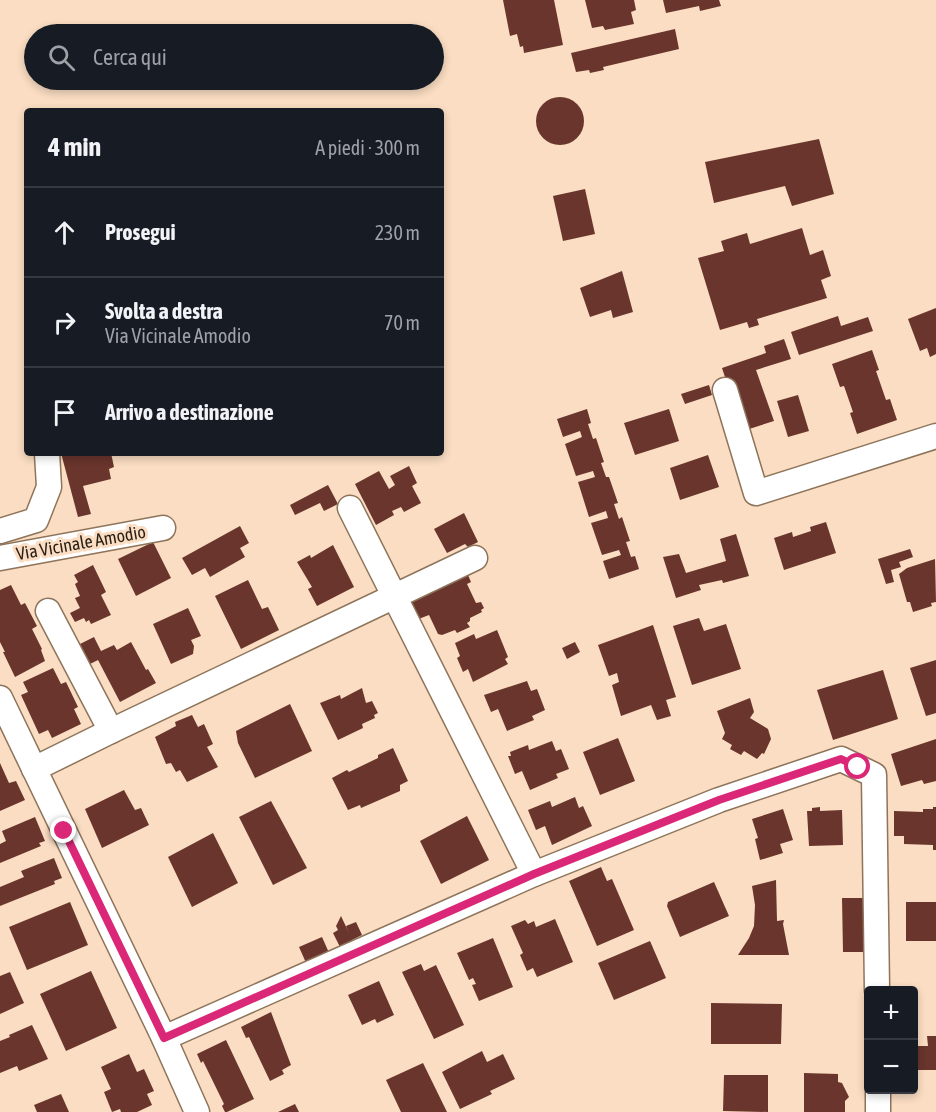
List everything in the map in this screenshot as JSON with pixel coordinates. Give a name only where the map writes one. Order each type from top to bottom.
[{"type":"street","points":[[725,390],[756,493],[936,436]]},
{"type":"street","points":[[0,531],[36,520],[49,487],[47,456]]},
{"type":"street","points":[[350,508],[534,874]]},
{"type":"street","name":"Via Vicinale Amodio","points":[[0,558],[163,528]]},
{"type":"street","points":[[34,769],[475,558]]},
{"type":"street","points":[[48,611],[111,731]]},
{"type":"street","points":[[0,698],[164,1038],[197,1112]]},
{"type":"street","points":[[164,1038],[534,874],[719,800],[841,759],[874,776],[877,986]]},
{"type":"street","points":[[878,1094],[878,1112]]},
{"type":"building","points":[[503,0],[554,0],[563,45],[524,53],[517,34],[510,36]]},
{"type":"building","points":[[585,0],[634,0],[636,10],[631,12],[634,24],[605,30],[603,26],[592,28]]},
{"type":"building","points":[[663,0],[719,0],[721,6],[700,11],[699,6],[666,13]]},
{"type":"building","points":[[675,29],[679,49],[603,67],[604,70],[590,73],[589,70],[576,72],[571,53]]},
{"type":"building","points":[[560,97],[577,104],[584,121],[577,138],[560,145],[543,138],[536,121],[543,104]]},
{"type":"building","points":[[819,139],[834,194],[792,206],[785,186],[714,203],[705,162]]},
{"type":"building","points":[[585,189],[595,234],[563,241],[553,196]]},
{"type":"building","points":[[802,228],[810,255],[823,250],[831,276],[821,280],[827,298],[757,319],[759,325],[749,328],[747,322],[720,330],[698,258],[724,251],[721,241],[747,233],[750,244]]},
{"type":"building","points":[[622,271],[633,312],[613,318],[611,310],[590,317],[580,288]]},
{"type":"building","points":[[936,308],[936,354],[930,357],[927,348],[920,351],[908,319]]},
{"type":"building","points":[[838,316],[841,326],[868,317],[873,331],[799,355],[791,332]]},
{"type":"building","points":[[784,339],[791,359],[756,370],[774,421],[743,431],[722,368],[766,353],[764,346]]},
{"type":"building","points":[[872,350],[879,370],[876,371],[886,400],[890,399],[897,420],[857,434],[850,413],[853,412],[844,386],[840,387],[832,364]]},
{"type":"building","points":[[709,385],[712,395],[685,404],[681,394]]},
{"type":"building","points":[[798,395],[809,431],[788,437],[777,401]]},
{"type":"building","points":[[587,409],[591,423],[588,424],[593,439],[596,438],[604,462],[601,463],[606,477],[609,477],[618,503],[614,504],[619,519],[622,517],[630,541],[626,542],[631,557],[635,556],[639,569],[609,579],[603,561],[621,555],[619,550],[602,555],[591,523],[608,518],[606,511],[589,517],[578,482],[595,477],[593,471],[576,476],[565,444],[582,437],[580,431],[563,437],[557,419]]},
{"type":"building","points":[[669,409],[679,441],[635,455],[624,423]]},
{"type":"building","points":[[708,455],[719,487],[680,500],[670,468]]},
{"type":"building","points":[[62,456],[112,456],[114,467],[109,469],[111,479],[83,486],[91,514],[78,517]]},
{"type":"building","points":[[409,466],[417,483],[412,486],[421,503],[404,512],[401,507],[392,511],[394,515],[376,525],[355,484],[379,471],[389,489],[395,485],[390,476]]},
{"type":"building","points":[[328,485],[338,504],[324,511],[320,503],[295,515],[290,505]]},
{"type":"building","points":[[464,513],[478,542],[468,547],[465,544],[447,553],[434,529]]},
{"type":"building","points":[[826,522],[836,553],[784,570],[774,538],[792,532],[793,537],[811,531],[810,527]]},
{"type":"building","points":[[240,526],[249,543],[240,548],[245,557],[210,577],[205,568],[192,575],[182,558]]},
{"type":"building","points":[[736,534],[749,576],[723,583],[722,580],[699,585],[701,590],[676,598],[663,557],[679,554],[686,573],[726,561],[720,539]]},
{"type":"building","points":[[153,542],[171,578],[136,596],[118,559]]},
{"type":"building","points":[[333,545],[354,587],[317,606],[308,589],[312,587],[297,562],[310,555],[311,558]]},
{"type":"building","points":[[910,549],[913,557],[899,562],[901,567],[891,570],[894,582],[886,584],[878,559]]},
{"type":"building","points":[[935,559],[936,602],[931,603],[932,606],[913,612],[910,602],[907,602],[899,574],[907,568]]},
{"type":"building","points":[[93,565],[106,592],[101,595],[111,615],[91,624],[84,618],[75,622],[70,613],[80,608],[75,598],[80,596],[75,584],[78,582],[74,575]]},
{"type":"building","points":[[468,575],[471,582],[467,584],[476,603],[481,602],[484,608],[482,612],[470,618],[467,623],[470,627],[457,633],[455,630],[442,635],[438,634],[429,615],[416,620],[408,603]]},
{"type":"building","points":[[248,580],[262,609],[268,607],[279,630],[241,649],[215,596]]},
{"type":"building","points":[[11,585],[21,605],[25,603],[37,626],[32,629],[45,661],[15,677],[0,642],[0,590]]},
{"type":"building","points":[[188,608],[201,636],[191,640],[194,646],[193,654],[171,664],[153,624]]},
{"type":"building","points":[[699,618],[704,631],[726,624],[741,669],[692,685],[673,626]]},
{"type":"building","points":[[653,625],[676,697],[666,700],[671,716],[657,720],[651,705],[621,716],[612,685],[619,682],[617,673],[609,676],[598,645]]},
{"type":"building","points":[[497,630],[508,657],[505,659],[508,664],[473,682],[468,669],[463,672],[457,658],[460,656],[455,643],[474,634],[476,639]]},
{"type":"building","points":[[94,637],[101,651],[114,645],[117,650],[131,642],[156,683],[120,702],[98,660],[86,666],[76,646]]},
{"type":"building","points":[[575,642],[580,652],[567,659],[562,648]]},
{"type":"building","points":[[936,660],[936,713],[926,716],[910,668]]},
{"type":"building","points":[[53,668],[61,684],[66,682],[78,707],[74,709],[81,724],[52,738],[48,730],[39,734],[21,695],[28,692],[23,682]]},
{"type":"building","points":[[883,670],[898,719],[833,740],[817,690]]},
{"type":"building","points":[[527,681],[531,691],[537,689],[545,710],[532,716],[534,720],[507,731],[498,709],[491,712],[484,695]]},
{"type":"building","points":[[362,688],[366,703],[372,701],[378,713],[374,715],[375,718],[362,724],[363,728],[338,740],[320,703],[340,695],[341,699]]},
{"type":"building","points":[[750,698],[754,712],[750,718],[768,729],[771,739],[764,754],[762,753],[757,759],[744,751],[741,755],[730,749],[732,745],[722,739],[725,733],[717,711]]},
{"type":"building","points":[[290,704],[312,751],[255,778],[238,743],[236,731]]},
{"type":"building","points":[[192,715],[198,727],[204,724],[213,744],[207,747],[218,767],[187,782],[180,770],[176,772],[171,763],[166,764],[155,737],[176,726],[175,722]]},
{"type":"building","points":[[618,738],[635,781],[600,795],[583,752]]},
{"type":"building","points":[[936,739],[936,781],[924,784],[922,780],[901,786],[891,754]]},
{"type":"building","points":[[552,741],[556,751],[561,749],[569,769],[556,774],[558,778],[530,790],[522,771],[515,774],[508,756],[511,756],[510,752],[528,745],[529,750]]},
{"type":"building","points":[[393,748],[408,781],[400,785],[400,791],[361,808],[360,805],[348,810],[332,778],[378,758],[378,755]]},
{"type":"building","points":[[0,763],[9,783],[16,781],[25,800],[0,811]]},
{"type":"building","points":[[124,790],[135,810],[141,808],[149,825],[102,848],[85,809]]},
{"type":"building","points":[[575,797],[579,808],[583,806],[592,826],[552,845],[545,826],[536,830],[528,810],[550,801],[552,807]]},
{"type":"building","points":[[271,801],[307,868],[273,885],[239,817]]},
{"type":"building","points":[[820,807],[820,811],[842,810],[843,845],[809,846],[807,811]]},
{"type":"building","points":[[936,807],[936,850],[933,850],[933,845],[904,844],[904,836],[894,836],[894,811],[923,812],[923,809],[933,809]]},
{"type":"building","points":[[783,809],[793,840],[780,844],[783,853],[760,860],[755,839],[758,838],[752,819]]},
{"type":"building","points":[[467,816],[489,860],[441,884],[420,841]]},
{"type":"building","points":[[35,817],[45,841],[39,843],[41,846],[0,863],[0,844],[6,841],[2,831]]},
{"type":"building","points":[[213,833],[238,883],[192,907],[168,857]]},
{"type":"building","points":[[54,858],[62,878],[54,881],[55,884],[0,906],[0,887],[24,877],[21,871]]},
{"type":"building","points":[[601,867],[607,881],[612,879],[634,930],[597,946],[569,881]]},
{"type":"building","points":[[776,880],[777,921],[784,920],[789,955],[738,955],[754,926],[755,905],[752,886]]},
{"type":"building","points":[[714,882],[729,916],[680,937],[667,906],[668,902]]},
{"type":"building","points":[[842,898],[863,898],[863,952],[843,952]]},
{"type":"building","points":[[70,902],[88,945],[27,970],[9,927]]},
{"type":"building","points":[[906,902],[936,902],[936,941],[906,941]]},
{"type":"building","points":[[341,916],[349,933],[346,926],[356,922],[362,935],[352,940],[354,943],[341,949],[333,933],[338,930],[336,926]]},
{"type":"building","points":[[555,919],[573,962],[537,977],[533,968],[527,971],[520,955],[523,953],[511,926],[525,920],[528,924],[534,921],[536,927]]},
{"type":"building","points":[[322,937],[330,955],[307,965],[299,947]]},
{"type":"building","points":[[493,938],[513,987],[479,1001],[472,985],[476,984],[473,978],[469,980],[457,953]]},
{"type":"building","points":[[650,941],[666,978],[614,1000],[598,963]]},
{"type":"building","points":[[421,964],[424,971],[436,965],[464,1025],[434,1039],[402,972]]},
{"type":"building","points":[[91,971],[117,1028],[66,1051],[40,994]]},
{"type":"building","points":[[10,972],[24,1003],[0,1014],[0,976]]},
{"type":"building","points":[[379,981],[394,1015],[377,1023],[375,1019],[362,1025],[348,995]]},
{"type":"building","points":[[711,1003],[782,1004],[781,1044],[711,1044]]},
{"type":"building","points":[[271,1012],[291,1065],[282,1070],[284,1074],[270,1081],[249,1037],[246,1038],[241,1027]]},
{"type":"building","points":[[32,1025],[48,1059],[19,1071],[17,1066],[0,1073],[0,1041]]},
{"type":"building","points":[[927,1036],[936,1036],[936,1070],[918,1070],[918,1046],[928,1046]]},
{"type":"building","points":[[226,1040],[254,1099],[225,1112],[222,1106],[224,1104],[203,1061],[201,1063],[197,1054]]},
{"type":"building","points":[[482,1051],[487,1062],[503,1054],[515,1079],[490,1091],[492,1094],[460,1109],[442,1072]]},
{"type":"building","points":[[129,1054],[137,1072],[144,1069],[154,1091],[147,1094],[152,1105],[137,1112],[121,1112],[120,1109],[112,1112],[104,1092],[111,1089],[101,1067]]},
{"type":"building","points":[[423,1063],[447,1112],[401,1112],[386,1080]]},
{"type":"building","points":[[804,1073],[838,1074],[838,1082],[842,1083],[849,1097],[845,1101],[845,1112],[804,1112]]},
{"type":"building","points":[[724,1075],[768,1075],[768,1112],[723,1111]]},
{"type":"building","points":[[61,1094],[69,1112],[37,1112],[34,1105]]},
{"type":"building","points":[[295,1104],[299,1112],[278,1112]]},
{"type":"route","points":[[64,831],[164,1038],[534,874],[719,800],[841,759],[858,767]]}]
